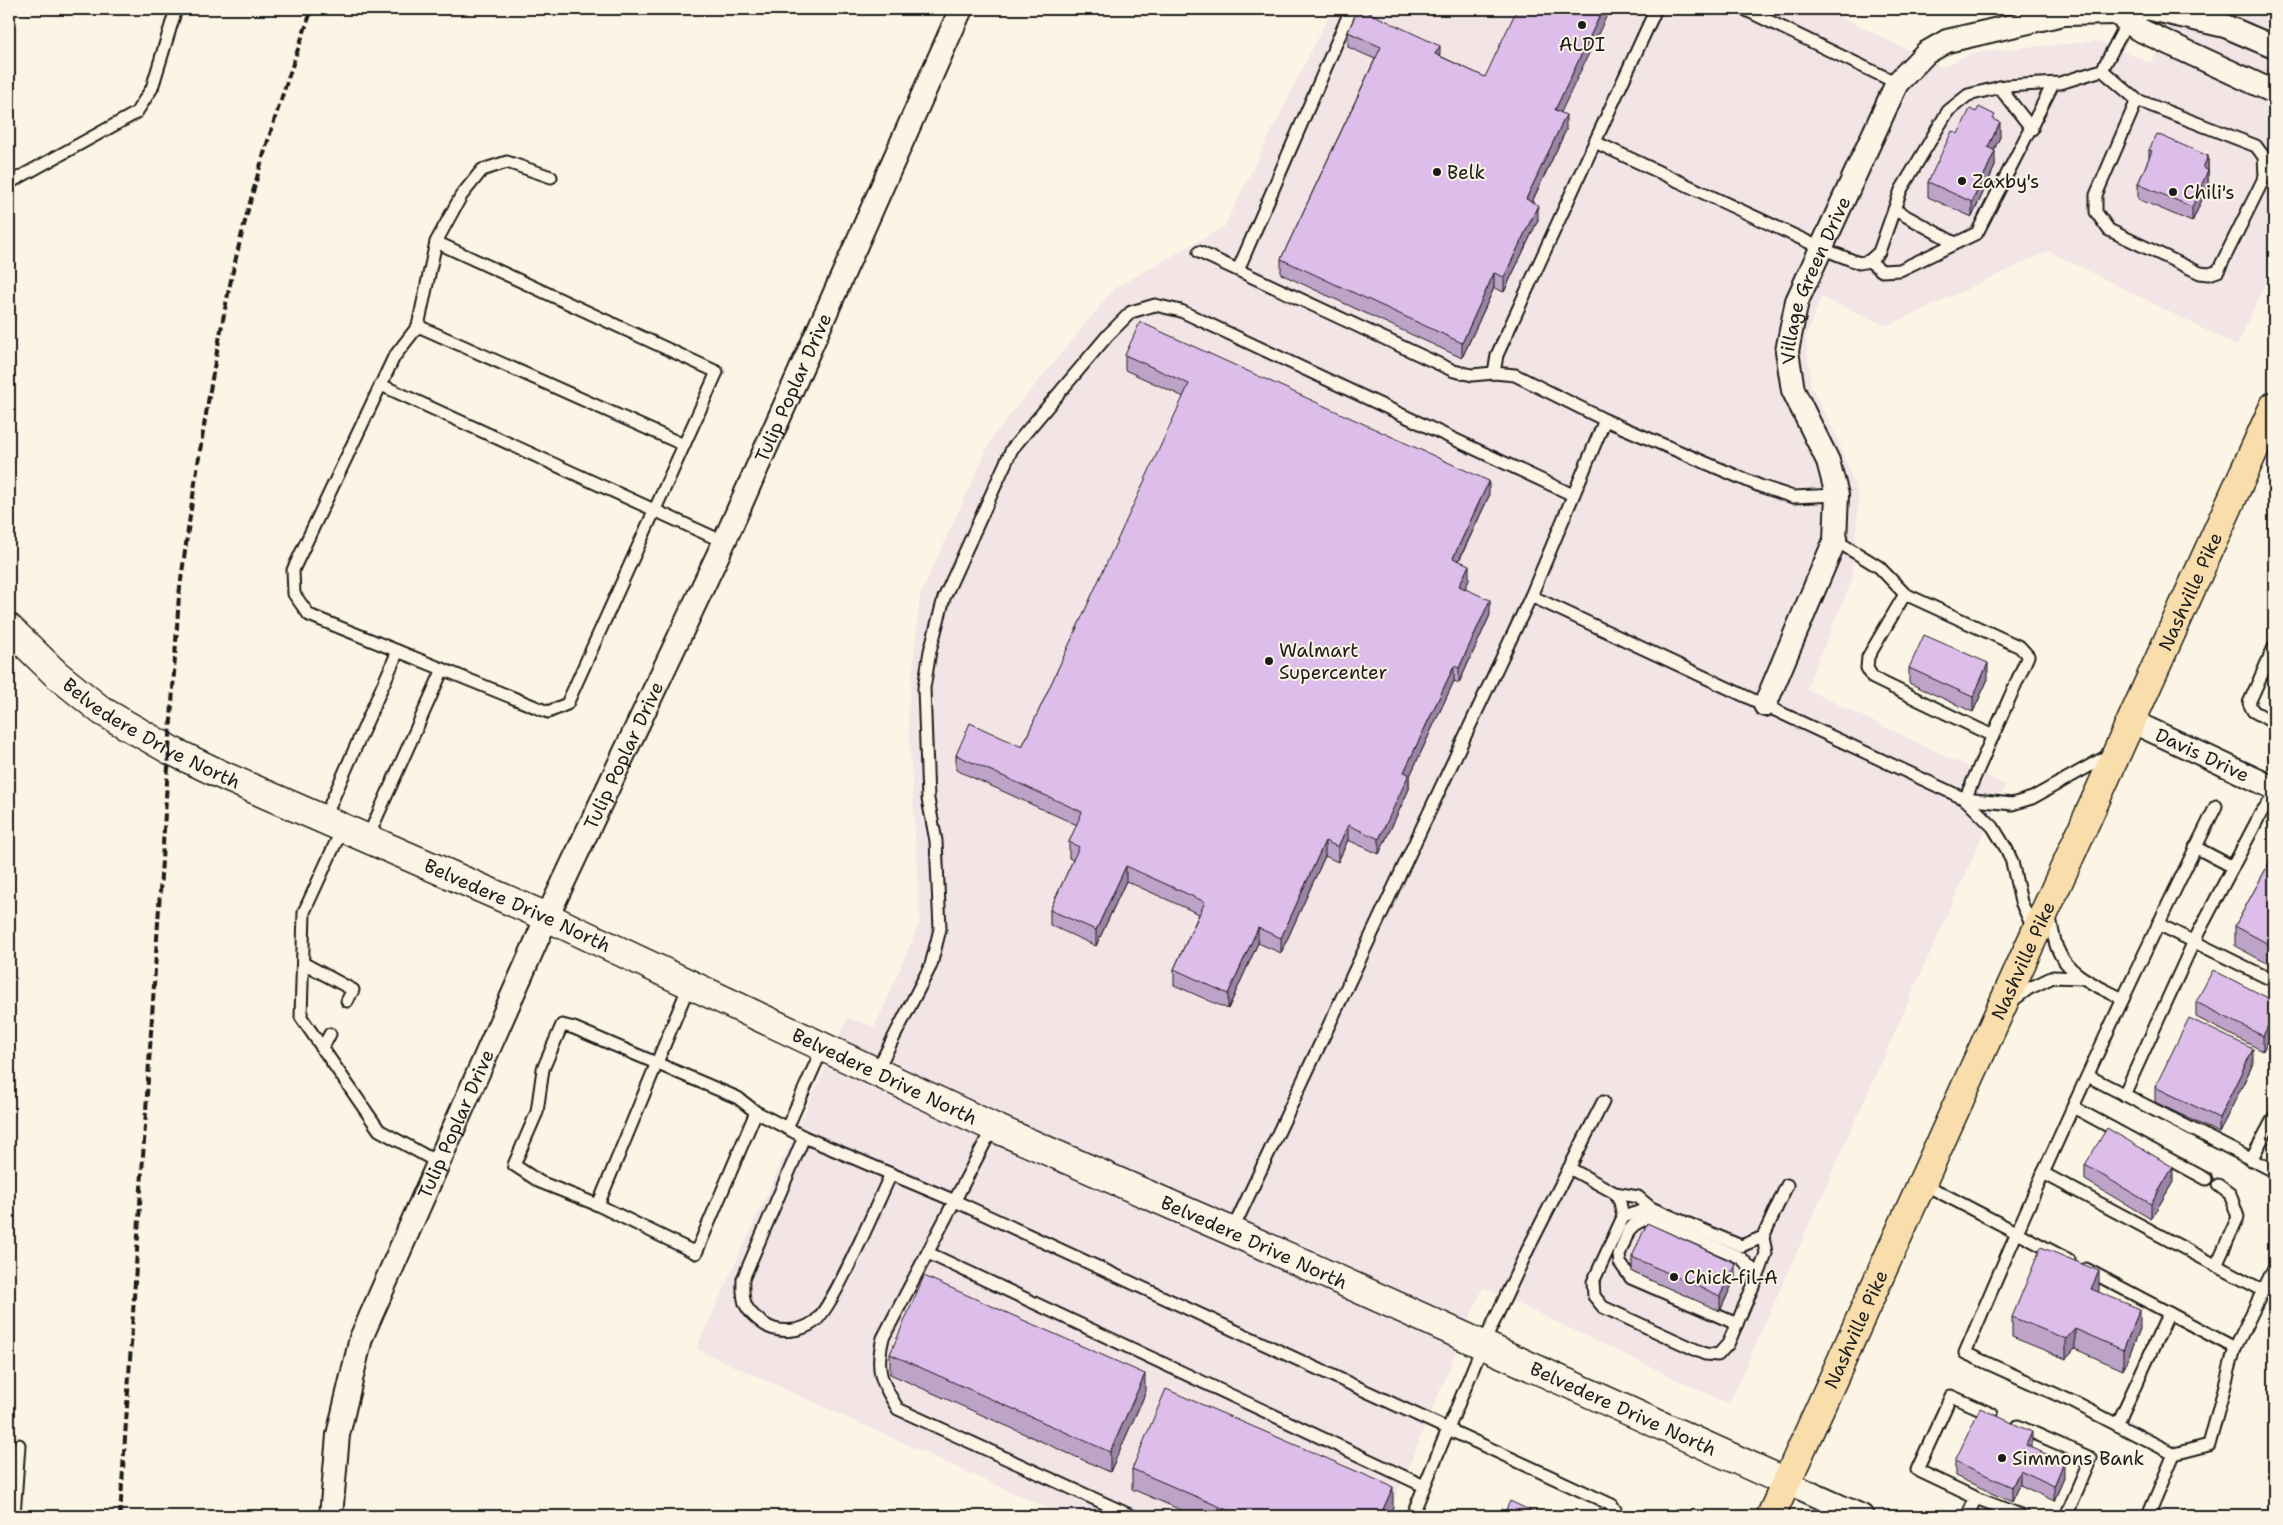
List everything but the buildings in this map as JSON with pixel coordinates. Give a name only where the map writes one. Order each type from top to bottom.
[{"type":"main road","name":"Nashville Pike","points":[[1771,1516],[2274,406]]},
{"type":"street","name":"Tulip Poplar Drive","points":[[331,1516],[338,1435],[360,1338],[547,917],[724,542],[961,9]]},
{"type":"street","points":[[2151,9],[2225,26]]},
{"type":"street","points":[[2197,9],[2225,26],[2274,47]]},
{"type":"street","name":"Village Green Drive","points":[[1765,704],[1835,540],[1837,495],[1828,461],[1793,390],[1787,351],[1798,301],[1897,83],[1926,53],[1947,41],[2066,11],[2127,13]]},
{"type":"street","points":[[2127,13],[2138,29],[2274,92]]},
{"type":"street","name":"Belvedere Drive North","points":[[9,628],[56,674],[102,711],[193,761],[344,830],[547,917],[993,1127],[1232,1231],[1482,1347],[1786,1482]]},
{"type":"street","name":"Davis Drive","points":[[2131,721],[2274,788]]},
{"type":"street","points":[[1786,1482],[1862,1516]]},
{"type":"lane","points":[[9,183],[136,113],[152,88],[176,9]]},
{"type":"lane","points":[[1238,270],[1349,14],[1353,9]]},
{"type":"lane","points":[[1494,373],[1497,355],[1656,9]]},
{"type":"lane","points":[[1744,9],[1897,83]]},
{"type":"lane","points":[[2102,70],[2127,13]]},
{"type":"lane","points":[[1595,142],[1821,248],[1859,263],[1869,261],[1880,252],[1901,190],[1948,111],[1968,95],[1999,87],[2053,84],[2102,70]]},
{"type":"lane","points":[[2102,70],[2137,100],[2256,146],[2264,157],[2265,176],[2218,271],[2200,273],[2109,230],[2096,212],[2096,195],[2137,100]]},
{"type":"lane","points":[[1869,261],[1882,271],[1900,270],[1977,232],[2032,129],[2053,84]]},
{"type":"lane","points":[[1999,87],[2032,129]]},
{"type":"lane","points":[[436,242],[717,372],[567,704],[548,712],[309,615],[294,594],[293,570],[394,357],[418,326],[436,242],[461,196],[482,170],[507,162],[551,177]]},
{"type":"lane","points":[[1895,210],[1955,243]]},
{"type":"lane","points":[[1199,252],[1454,371],[1472,375],[1494,373],[1515,375],[1605,420],[1760,486],[1793,497],[1837,495]]},
{"type":"lane","points":[[876,1072],[932,965],[940,929],[936,841],[928,799],[924,688],[930,651],[944,598],[1012,449],[1108,335],[1131,312],[1155,305],[1181,311],[1573,495]]},
{"type":"lane","points":[[418,326],[684,445]]},
{"type":"lane","points":[[382,385],[724,542]]},
{"type":"lane","points":[[1232,1231],[1531,596],[1605,420]]},
{"type":"lane","points":[[1835,540],[1880,567],[1905,594],[2020,647],[2028,656],[1965,799]]},
{"type":"lane","points":[[1905,594],[1868,657],[1867,668],[1873,678],[1993,736]]},
{"type":"lane","points":[[1531,596],[1965,799],[2012,804],[2032,798],[2117,750]]},
{"type":"lane","points":[[2274,647],[2249,703],[2253,711],[2274,723]]},
{"type":"lane","points":[[344,830],[398,651]]},
{"type":"lane","points":[[437,1162],[379,1130],[301,1017],[304,912],[344,830],[443,669]]},
{"type":"lane","points":[[2124,1095],[2194,941],[2261,813],[2274,796]]},
{"type":"lane","points":[[1965,799],[1992,827],[2007,850],[2012,862],[2021,902],[2035,932]]},
{"type":"lane","points":[[2216,806],[2158,924],[2073,1107],[2016,1232],[1965,1353],[2174,1454],[2209,1445],[2235,1348],[2274,1268]]},
{"type":"lane","points":[[2195,847],[2234,867]]},
{"type":"lane","points":[[2047,905],[2057,948],[2066,964],[2081,978],[2123,999]]},
{"type":"lane","points":[[2158,924],[2274,981]]},
{"type":"lane","points":[[303,963],[353,990],[347,1000]]},
{"type":"lane","points":[[1999,1012],[2028,988],[2053,977],[2081,978]]},
{"type":"lane","points":[[598,1205],[690,983]]},
{"type":"lane","points":[[756,1112],[696,1252],[598,1205],[540,1182],[514,1165],[537,1112],[539,1088],[547,1061],[562,1025],[574,1028],[656,1065],[738,1098],[756,1112],[804,1137],[954,1201],[1612,1505],[1619,1516]]},
{"type":"lane","points":[[322,1048],[330,1034]]},
{"type":"lane","points":[[787,1128],[823,1047]]},
{"type":"lane","points":[[2088,1076],[2274,1172]]},
{"type":"lane","points":[[1412,1516],[1482,1347],[1529,1247],[1603,1102]]},
{"type":"lane","points":[[2073,1107],[2206,1179]]},
{"type":"lane","points":[[2251,1160],[2274,1117]]},
{"type":"lane","points":[[993,1127],[883,1338],[878,1360],[885,1388],[898,1409],[1132,1516]]},
{"type":"lane","points":[[804,1137],[743,1279],[742,1299],[751,1314],[769,1327],[798,1330],[815,1322],[832,1296],[891,1174]]},
{"type":"lane","points":[[1569,1168],[1615,1192],[1638,1197],[1652,1208],[1741,1246],[1763,1237]]},
{"type":"lane","points":[[2043,1173],[2264,1291]]},
{"type":"lane","points":[[1921,1183],[2235,1348]]},
{"type":"lane","points":[[1615,1192],[1620,1202],[1623,1218],[1593,1282],[1594,1296],[1603,1307],[1705,1354],[1718,1355],[1728,1344],[1758,1275],[1766,1253],[1763,1237],[1787,1185]]},
{"type":"lane","points":[[2216,1266],[2238,1217],[2230,1194],[2218,1185]]},
{"type":"lane","points":[[1623,1218],[1652,1208]]},
{"type":"lane","points":[[1737,1324],[1631,1278],[1620,1263],[1619,1255],[1629,1230],[1643,1220],[1652,1219],[1741,1258],[1758,1275]]},
{"type":"lane","points":[[928,1253],[1424,1486]]},
{"type":"lane","points":[[2117,1425],[2169,1313]]},
{"type":"lane","points":[[2023,1516],[1976,1498],[1917,1470],[1951,1396],[2090,1458],[2066,1516]]},
{"type":"lane","points":[[14,1516],[19,1445]]},
{"type":"lane","points":[[2148,1516],[2174,1454]]},
{"type":"lane","points":[[1967,1516],[1976,1498]]},
{"type":"shaded area","points":[[1332,9],[1825,9],[1942,67],[1976,52],[2098,41],[2151,63],[2181,9],[2274,9],[2274,265],[2237,346],[2049,251],[1887,326],[1821,297],[1806,337],[1811,387],[1837,437],[1859,497],[1852,580],[1806,689],[2005,785],[1729,1404],[1483,1287],[1388,1516],[1065,1516],[696,1349],[848,1018],[875,1027],[920,922],[908,713],[920,596],[993,436],[1115,288],[1224,227]]},
{"type":"railway","points":[[120,1516],[179,595],[206,413],[234,266],[264,155],[312,9]]},
{"type":"place","name":"ALDI","points":[[1582,25]]},
{"type":"place","name":"Belk","points":[[1437,172]]},
{"type":"place","name":"Zaxby's","points":[[1962,181]]},
{"type":"place","name":"Chili's","points":[[2173,192]]},
{"type":"place","name":"Walmart Supercenter","points":[[1269,661]]},
{"type":"place","name":"Chick-fil-A","points":[[1674,1277]]},
{"type":"place","name":"Simmons Bank","points":[[2002,1458]]}]
